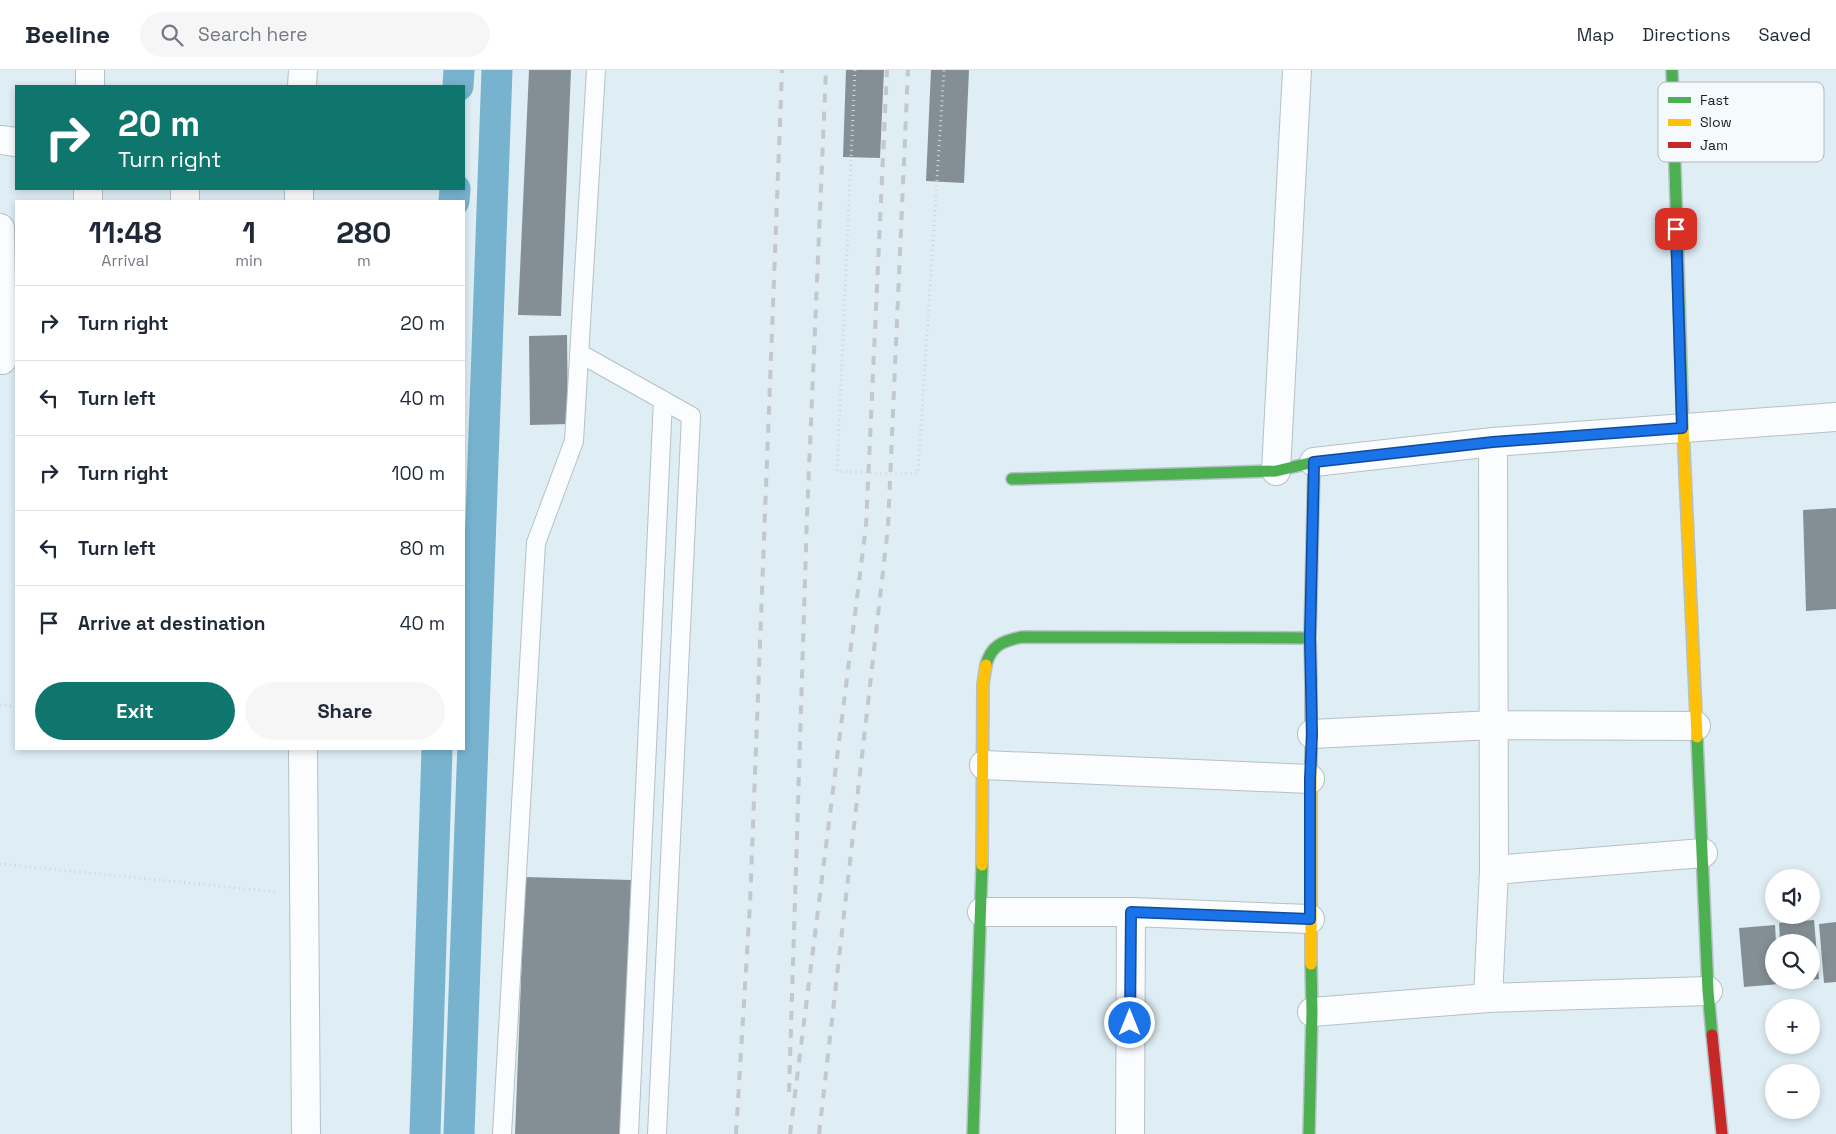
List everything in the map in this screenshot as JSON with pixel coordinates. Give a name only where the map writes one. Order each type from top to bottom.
[{"type":"street","points":[[90,70],[90,85]]},
{"type":"street","points":[[302,85],[303,70]]},
{"type":"street","points":[[1276,471],[1297,70]]},
{"type":"street","points":[[0,140],[15,142]]},
{"type":"street","points":[[1675,162],[1682,428],[1708,991],[1722,1134]]},
{"type":"street","points":[[0,228],[2,360]]},
{"type":"street","points":[[1012,480],[1276,471],[1314,462],[1493,442],[1836,417]]},
{"type":"street","points":[[1488,998],[1494,870],[1493,442]]},
{"type":"street","points":[[1309,1134],[1312,1012],[1310,919],[1310,779],[1312,734],[1310,638],[1314,462]]},
{"type":"street","points":[[973,1134],[982,912],[985,674],[987,656],[1000,642],[1022,637],[1310,638]]},
{"type":"street","points":[[1312,734],[1493,725],[1696,726]]},
{"type":"street","points":[[303,750],[306,1134]]},
{"type":"street","points":[[984,765],[1310,779]]},
{"type":"street","points":[[1494,870],[1703,853]]},
{"type":"street","points":[[982,912],[1131,912],[1310,919]]},
{"type":"street","points":[[1130,1134],[1131,912]]},
{"type":"street","points":[[1312,1012],[1488,998],[1708,991]]},
{"type":"lane","points":[[502,1134],[536,543],[574,441],[596,70]]},
{"type":"lane","points":[[579,353],[691,416],[657,1134]]},
{"type":"lane","points":[[629,1134],[663,400]]},
{"type":"path","points":[[855,70],[837,471],[890,474],[918,473],[944,70]]},
{"type":"path","points":[[0,705],[15,707]]},
{"type":"path","points":[[0,864],[305,895]]},
{"type":"building","points":[[529,70],[571,70],[561,316],[518,315]]},
{"type":"building","points":[[846,70],[884,70],[880,158],[843,157]]},
{"type":"building","points":[[931,70],[969,70],[964,183],[926,181]]},
{"type":"building","points":[[567,335],[568,424],[530,425],[529,336]]},
{"type":"building","points":[[1836,508],[1836,609],[1806,611],[1803,510]]},
{"type":"building","points":[[525,877],[631,880],[621,1134],[515,1134]]},
{"type":"building","points":[[1836,922],[1836,982],[1824,983],[1820,924]]},
{"type":"building","points":[[1779,924],[1814,924],[1815,934],[1780,934]]},
{"type":"building","points":[[1775,925],[1776,934],[1765,934],[1765,985],[1744,987],[1739,928]]},
{"type":"waterway","points":[[458,85],[459,70]]},
{"type":"waterway","points":[[459,1134],[497,70]]},
{"type":"waterway","points":[[454,200],[455,190]]},
{"type":"waterway","points":[[425,1134],[437,750]]},
{"type":"railway","points":[[736,1134],[750,904],[782,70]]},
{"type":"railway","points":[[789,1092],[807,516],[826,70]]},
{"type":"railway","points":[[790,1134],[866,526],[887,70]]},
{"type":"railway","points":[[819,1134],[888,527],[908,70]]},
{"type":"traffic: fast","points":[[1672,70],[1672,82]]},
{"type":"traffic: fast","points":[[1675,162],[1683,428]]},
{"type":"traffic: fast","points":[[1012,479],[1276,471],[1314,462],[1310,638],[1311,681]]},
{"type":"traffic: fast","points":[[986,665],[988,658],[995,648],[1004,642],[1022,637],[1310,638]]},
{"type":"traffic: fast","points":[[1697,737],[1708,991],[1712,1035]]},
{"type":"traffic: fast","points":[[973,1134],[982,865]]},
{"type":"traffic: fast","points":[[1309,1134],[1312,1012],[1311,964]]},
{"type":"traffic: slow","points":[[1683,428],[1697,737]]},
{"type":"traffic: slow","points":[[982,865],[983,684],[986,665]]},
{"type":"traffic: slow","points":[[1311,681],[1311,964]]},
{"type":"traffic: jam","points":[[1712,1035],[1722,1134]]},
{"type":"route","points":[[1130,1023],[1131,912],[1310,919],[1310,779],[1312,734],[1310,638],[1314,462],[1493,442],[1682,428],[1676,229]]}]
